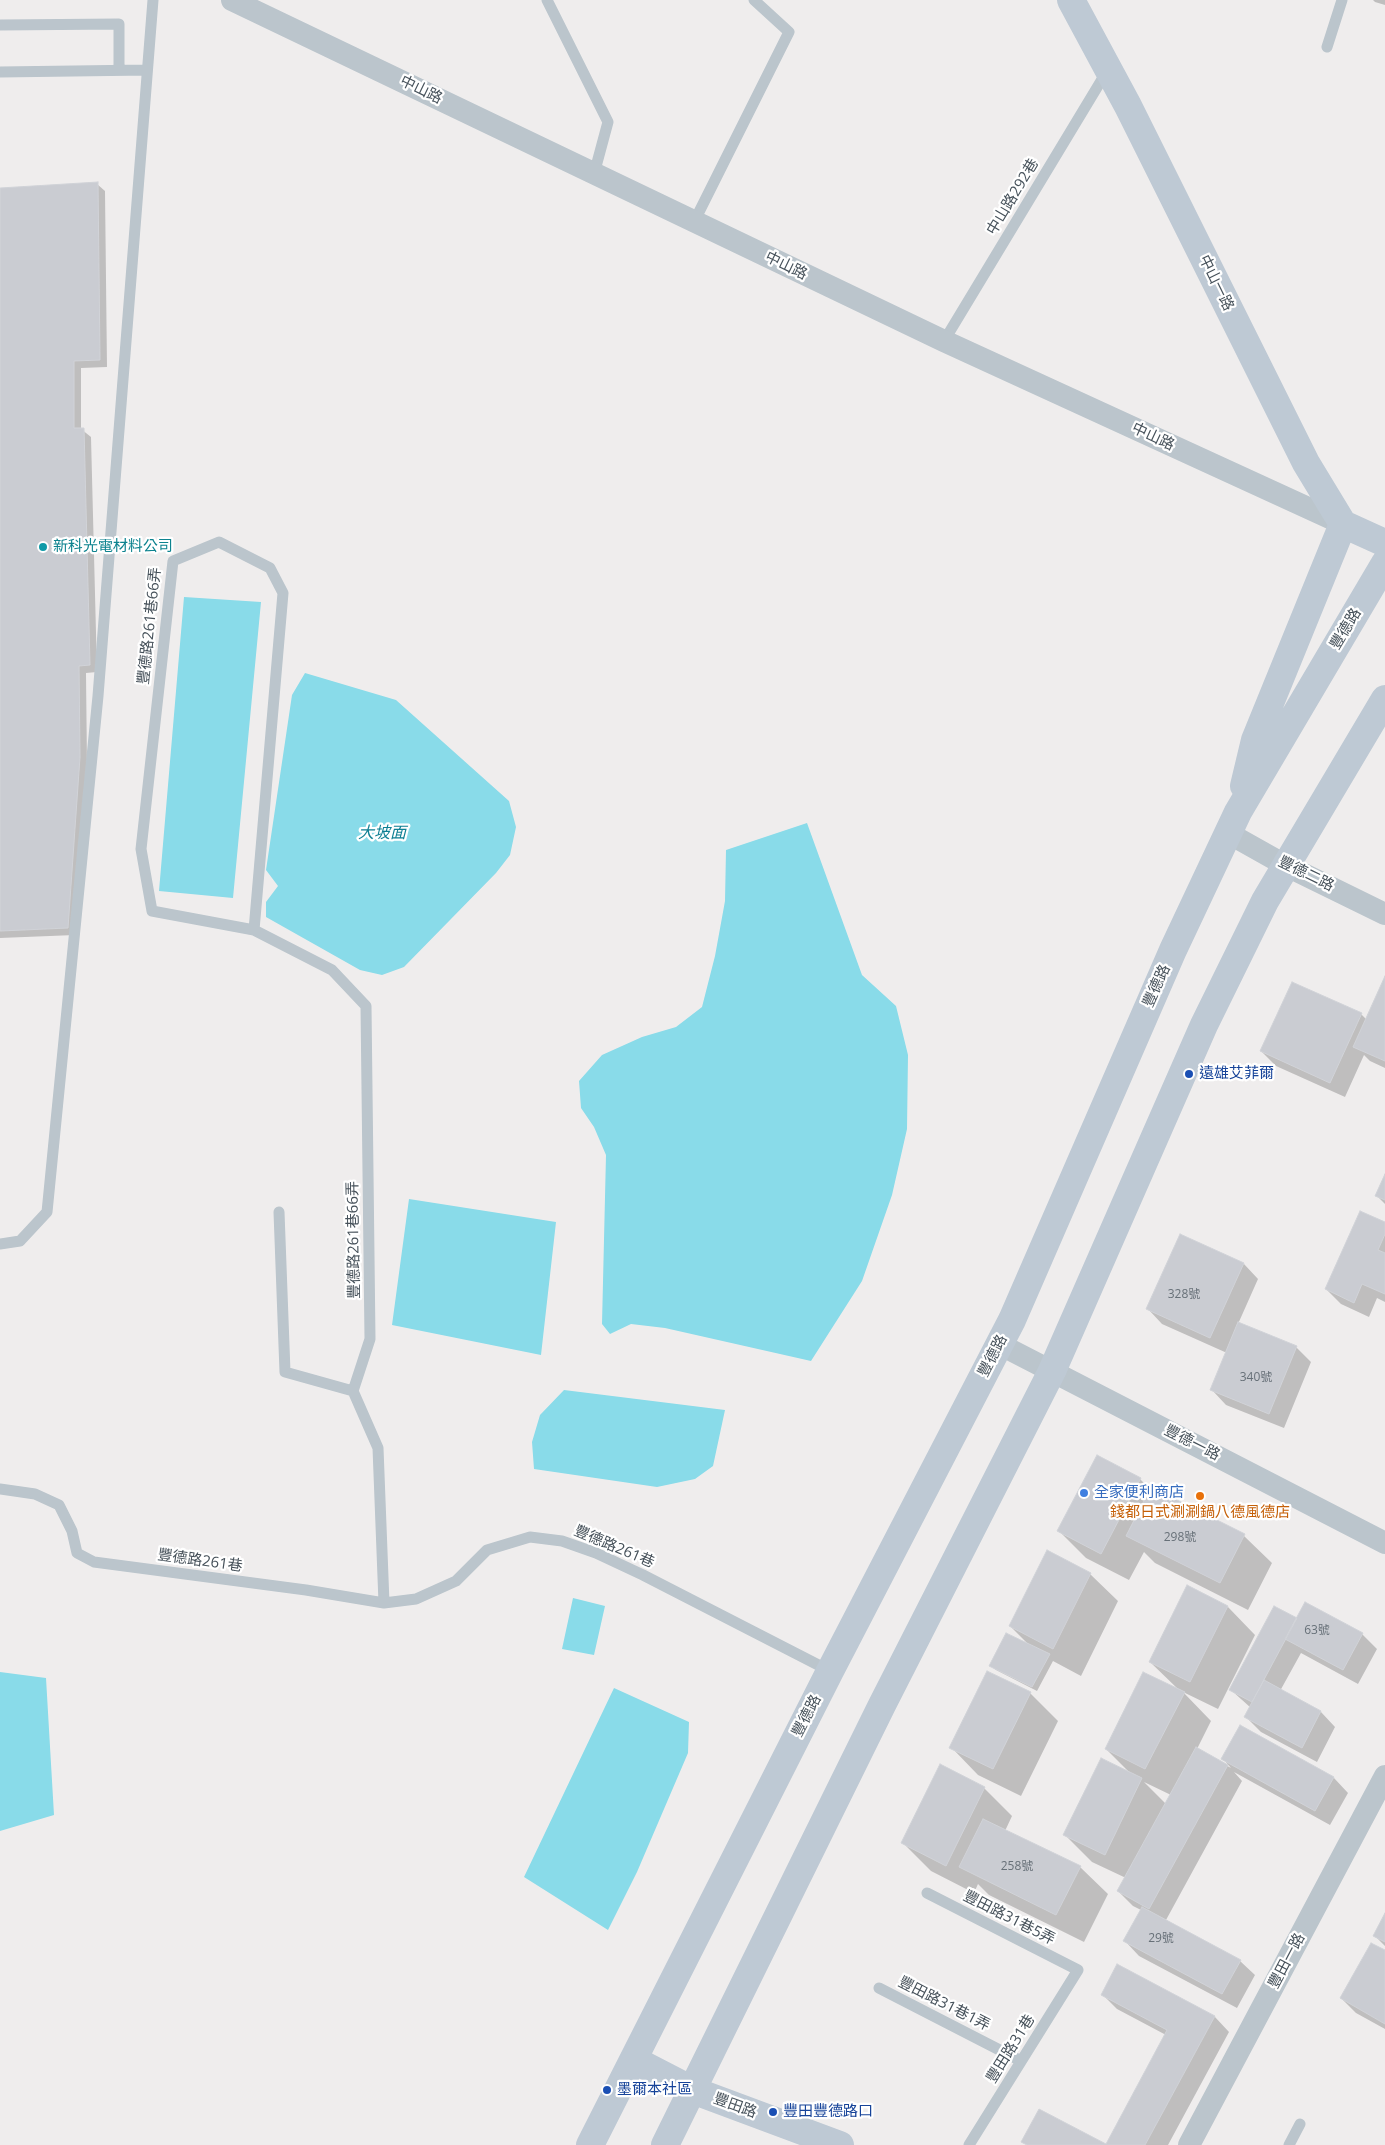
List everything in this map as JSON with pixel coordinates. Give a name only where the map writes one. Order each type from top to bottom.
[{"type":"main road","name":"中山一路","points":[[1072,0],[1108,67],[1306,463],[1342,524]]},
{"type":"main road","points":[[1233,823],[1255,740],[1342,524],[1385,543]]},
{"type":"main road","name":"豐德路","points":[[590,2145],[830,1671],[1012,1320],[1173,950],[1233,823],[1385,563]]},
{"type":"main road","points":[[665,2145],[878,1714],[1052,1371],[1204,1025],[1265,901],[1385,699]]},
{"type":"main road","name":"豐田路","points":[[634,2060],[692,2090],[840,2145]]},
{"type":"street","name":"中山路","points":[[232,0],[944,341],[1342,524]]},
{"type":"street","name":"豐德二路","points":[[1233,823],[1285,865],[1385,914]]},
{"type":"street","name":"豐德一路","points":[[999,1344],[1385,1542]]},
{"type":"street","name":"豐田一路","points":[[1189,2145],[1385,1776]]},
{"type":"lane","points":[[0,1244],[20,1241],[47,1212],[98,696],[153,0]]},
{"type":"lane","points":[[547,0],[608,122],[594,174]]},
{"type":"lane","points":[[694,222],[789,32],[754,0]]},
{"type":"lane","points":[[1327,47],[1342,0]]},
{"type":"lane","points":[[0,25],[119,24],[119,70]]},
{"type":"lane","name":"中山路292巷","points":[[944,341],[1108,67]]},
{"type":"lane","points":[[0,72],[147,70]]},
{"type":"lane","name":"豐德路261巷66弄","points":[[254,930],[283,593],[270,568],[219,542],[172,561],[141,849],[152,911],[254,930],[332,970],[366,1006],[370,1339],[353,1391]]},
{"type":"lane","points":[[279,1212],[285,1372],[353,1391],[378,1448],[384,1603]]},
{"type":"lane","name":"豐德路261巷","points":[[0,1489],[35,1494],[59,1506],[72,1531],[78,1553],[94,1562],[384,1603],[416,1599],[456,1581],[487,1550],[530,1537],[562,1541],[596,1553],[643,1575],[830,1671]]},
{"type":"lane","name":"豐田路31巷5弄","points":[[927,1893],[1078,1970]]},
{"type":"lane","name":"豐田路31巷","points":[[969,2145],[1078,1970]]},
{"type":"lane","name":"豐田路31巷1弄","points":[[879,1988],[1021,2061]]},
{"type":"lane","points":[[1289,2145],[1300,2124]]},
{"type":"water","points":[[184,597],[261,602],[233,898],[159,891]]},
{"type":"water","name":"大坡面","points":[[305,673],[396,700],[509,801],[516,827],[510,855],[496,873],[404,967],[382,975],[360,970],[266,917],[266,902],[278,886],[266,870],[292,695]]},
{"type":"water","points":[[807,823],[862,975],[896,1006],[908,1055],[907,1129],[892,1195],[862,1281],[811,1361],[665,1328],[631,1324],[610,1334],[602,1324],[606,1155],[594,1127],[581,1108],[579,1081],[602,1055],[642,1037],[676,1027],[702,1007],[715,956],[725,901],[726,850]]},
{"type":"water","points":[[409,1199],[556,1222],[541,1355],[392,1325]]},
{"type":"water","points":[[564,1390],[725,1410],[713,1466],[695,1479],[657,1487],[534,1469],[532,1442],[540,1415]]},
{"type":"water","points":[[573,1598],[605,1606],[594,1655],[562,1649]]},
{"type":"water","points":[[0,1672],[46,1678],[54,1815],[0,1831]]},
{"type":"water","points":[[614,1688],[689,1722],[688,1753],[637,1872],[608,1930],[524,1877]]},
{"type":"building","name":"新科光電材料公司","points":[[98,182],[100,360],[74,361],[74,428],[84,428],[90,665],[79,666],[80,757],[68,928],[0,931],[0,188]]},
{"type":"building","points":[[1385,976],[1385,1061],[1353,1047]]},
{"type":"building","points":[[1292,982],[1362,1013],[1330,1083],[1260,1051]]},
{"type":"building","points":[[1385,1174],[1385,1200],[1375,1196]]},
{"type":"building","points":[[1360,1211],[1385,1222],[1385,1234],[1378,1250],[1385,1253],[1385,1294],[1362,1284],[1354,1303],[1325,1289]]},
{"type":"building","points":[[1180,1234],[1244,1263],[1210,1338],[1146,1309]]},
{"type":"building","points":[[1238,1322],[1297,1346],[1269,1414],[1210,1390]]},
{"type":"building","points":[[1097,1455],[1141,1478],[1101,1554],[1057,1531]]},
{"type":"building","points":[[1151,1487],[1245,1534],[1220,1583],[1126,1536]]},
{"type":"building","points":[[1047,1550],[1091,1573],[1053,1649],[1009,1626]]},
{"type":"building","points":[[1187,1585],[1228,1606],[1190,1682],[1149,1662]]},
{"type":"building","points":[[1305,1602],[1363,1633],[1343,1670],[1285,1639]]},
{"type":"building","points":[[1274,1606],[1297,1618],[1252,1702],[1229,1690]]},
{"type":"building","points":[[1006,1633],[1050,1654],[1032,1687],[989,1666]]},
{"type":"building","points":[[987,1671],[1031,1692],[993,1769],[949,1748]]},
{"type":"building","points":[[1143,1672],[1185,1692],[1145,1769],[1105,1749]]},
{"type":"building","points":[[1264,1680],[1321,1711],[1302,1748],[1244,1717]]},
{"type":"building","points":[[1240,1725],[1334,1777],[1315,1811],[1221,1759]]},
{"type":"building","points":[[1196,1747],[1228,1765],[1149,1909],[1117,1891]]},
{"type":"building","points":[[1101,1758],[1142,1778],[1105,1855],[1063,1835]]},
{"type":"building","points":[[940,1764],[985,1787],[946,1866],[901,1843]]},
{"type":"building","points":[[983,1819],[1081,1866],[1056,1915],[959,1867]]},
{"type":"building","points":[[1142,1907],[1241,1960],[1222,1994],[1123,1941]]},
{"type":"building","points":[[1385,1913],[1385,1942],[1373,1936]]},
{"type":"building","points":[[1371,1943],[1385,1950],[1385,2024],[1340,1998]]},
{"type":"building","points":[[1117,1964],[1215,2016],[1145,2145],[1027,2145],[1021,2142],[1039,2109],[1106,2144],[1167,2030],[1101,1995]]},
{"type":"place","name":"新科光電材料公司","points":[[43,547]]},
{"type":"place","name":"遠雄艾菲爾","points":[[1189,1074]]},
{"type":"place","name":"全家便利商店","points":[[1084,1493]]},
{"type":"place","name":"錢都日式涮涮鍋八德風德店","points":[[1200,1496]]},
{"type":"place","name":"墨爾本社區","points":[[607,2090]]},
{"type":"place","name":"豐田豐德路口","points":[[773,2112]]}]
